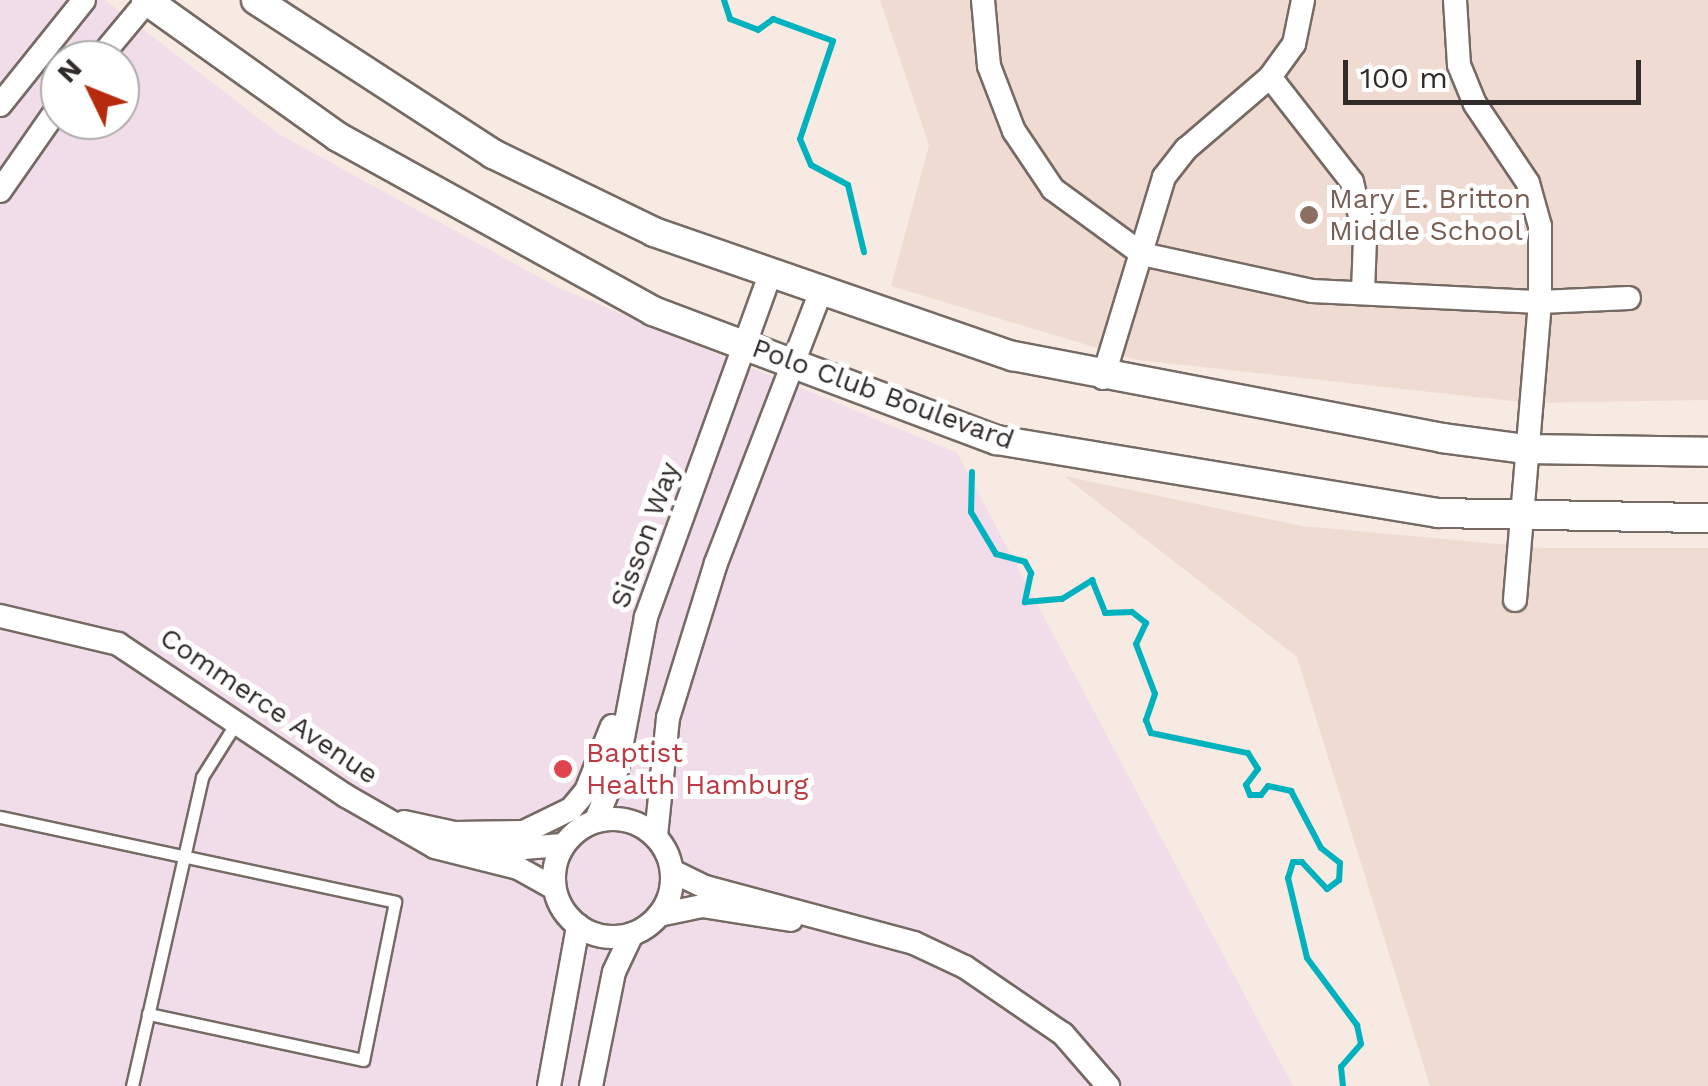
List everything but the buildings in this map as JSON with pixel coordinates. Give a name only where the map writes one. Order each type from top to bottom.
[{"type":"street","points":[[0,105],[84,0]]},
{"type":"street","points":[[114,40],[147,0]]},
{"type":"street","name":"Polo Club Boulevard","points":[[147,0],[338,137],[654,311],[998,440],[1438,513],[1708,518]]},
{"type":"street","points":[[256,0],[494,154],[654,232],[820,293],[1102,378],[1526,449],[1708,452]]},
{"type":"street","points":[[983,0],[989,66],[1014,131],[1053,189],[1142,254],[1312,290],[1540,302],[1629,298]]},
{"type":"street","points":[[1102,378],[1142,254],[1148,210],[1164,177],[1270,78],[1294,44],[1303,0]]},
{"type":"street","points":[[1455,0],[1459,65],[1476,104],[1528,182],[1540,226],[1540,302],[1515,600]]},
{"type":"street","points":[[1270,78],[1352,182],[1365,238],[1362,292]]},
{"type":"street","points":[[0,192],[40,134]]},
{"type":"street","name":"Sisson Way","points":[[596,820],[616,770],[646,617],[770,275]]},
{"type":"street","points":[[820,293],[716,563],[668,718],[656,836],[672,870],[705,887],[914,943],[997,984],[1063,1034],[1108,1086]]},
{"type":"street","name":"Commerce Avenue","points":[[0,616],[118,644],[435,847],[518,868],[554,888]]},
{"type":"street","points":[[455,832],[524,832],[571,809],[604,751],[646,617]]},
{"type":"street","name":"Commerce Avenue","points":[[388,819],[524,848],[563,845]]},
{"type":"street","points":[[656,836],[628,820],[596,820],[563,845],[554,888],[578,926],[604,937],[632,934],[659,915],[702,906],[859,928]]},
{"type":"street","points":[[659,915],[672,870]]},
{"type":"street","points":[[549,1086],[578,926]]},
{"type":"street","points":[[591,1086],[614,972],[632,934]]},
{"type":"lane","points":[[132,1086],[181,855],[202,777],[239,719]]},
{"type":"lane","points":[[0,817],[395,902],[362,1060],[148,1014]]},
{"type":"shaded area","name":"Baptist Health Hamburg","points":[[0,0],[105,0],[279,134],[557,287],[957,453],[1293,1086],[0,1086]]},
{"type":"shaded area","name":"Mary E. Britton Middle School","points":[[880,0],[1708,0],[1708,400],[1531,403],[1137,360],[891,286],[929,145]]},
{"type":"shaded area","points":[[1064,476],[1302,526],[1542,548],[1708,548],[1708,1086],[1430,1086],[1297,657]]},
{"type":"waterway","points":[[724,0],[730,19],[758,30],[773,19],[833,41],[800,139],[811,165],[848,185],[864,252]]},
{"type":"waterway","points":[[972,472],[971,512],[996,554],[1025,562],[1031,573],[1025,602],[1062,599],[1092,580],[1105,613],[1132,612],[1146,623],[1136,644],[1155,694],[1146,720],[1151,733],[1248,753],[1258,769],[1246,785],[1250,795],[1261,795],[1268,786],[1291,791],[1321,848],[1340,863],[1339,880],[1327,889],[1302,862],[1293,862],[1288,878],[1307,958],[1357,1025],[1361,1044],[1341,1067],[1343,1086]]},
{"type":"place","name":"Mary E. Britton Middle School","points":[[1309,215]]},
{"type":"place","name":"Baptist Health Hamburg","points":[[563,769]]}]
